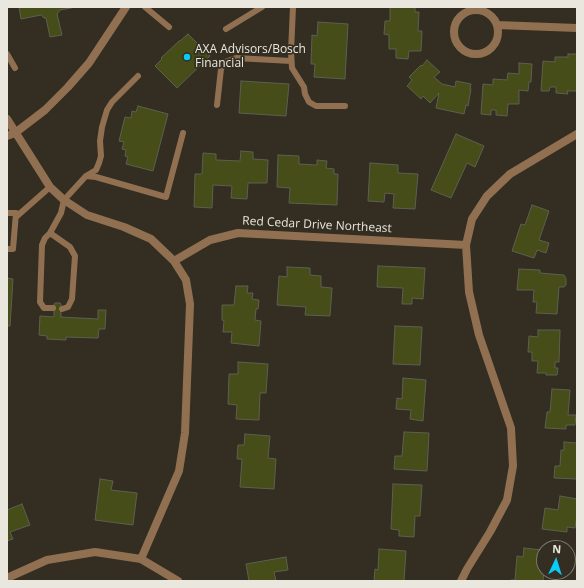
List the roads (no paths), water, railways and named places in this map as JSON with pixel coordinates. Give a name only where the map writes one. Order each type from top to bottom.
[{"type":"street","points":[[11,134],[45,110],[68,87],[89,63],[126,7]]},
{"type":"street","points":[[474,10],[488,14],[493,18],[497,25],[497,39],[494,46],[482,54],[468,53],[457,44],[454,37],[456,22],[467,12],[474,10]]},
{"type":"street","points":[[497,25],[577,28]]},
{"type":"street","points":[[7,119],[11,134],[50,186],[64,200],[87,215],[124,227],[151,239],[174,261],[186,280],[190,304],[185,433],[179,471],[141,559]]},
{"type":"street","points":[[461,581],[507,500],[513,466],[512,428],[479,335],[469,292],[466,245],[472,219],[487,196],[510,174],[577,134]]},
{"type":"street","name":"Red Cedar Drive Northeast","points":[[174,261],[210,240],[238,233],[466,245]]},
{"type":"street","points":[[7,578],[47,560],[95,552],[141,559],[178,581]]},
{"type":"lane","points":[[145,7],[169,28]]},
{"type":"lane","points":[[226,29],[262,7]]},
{"type":"lane","points":[[293,7],[291,52],[292,68],[304,87],[305,94],[309,102],[316,106],[345,106]]},
{"type":"lane","points":[[7,54],[15,68]]},
{"type":"lane","points":[[217,105],[221,69],[225,62],[236,58],[291,61]]},
{"type":"lane","points":[[53,308],[44,308],[40,302],[42,245],[61,213],[64,200],[86,176],[96,170],[101,156],[100,141],[107,110],[112,102],[138,76]]},
{"type":"lane","points":[[86,176],[166,197],[183,133]]},
{"type":"lane","points":[[7,249],[13,249],[16,217],[50,186]]},
{"type":"lane","points":[[7,213],[16,214],[16,217]]},
{"type":"lane","points":[[50,233],[70,248],[75,256],[72,299],[68,307],[62,309]]},
{"type":"place","name":"AXA Advisors/Bosch Financial","points":[[187,57]]}]
